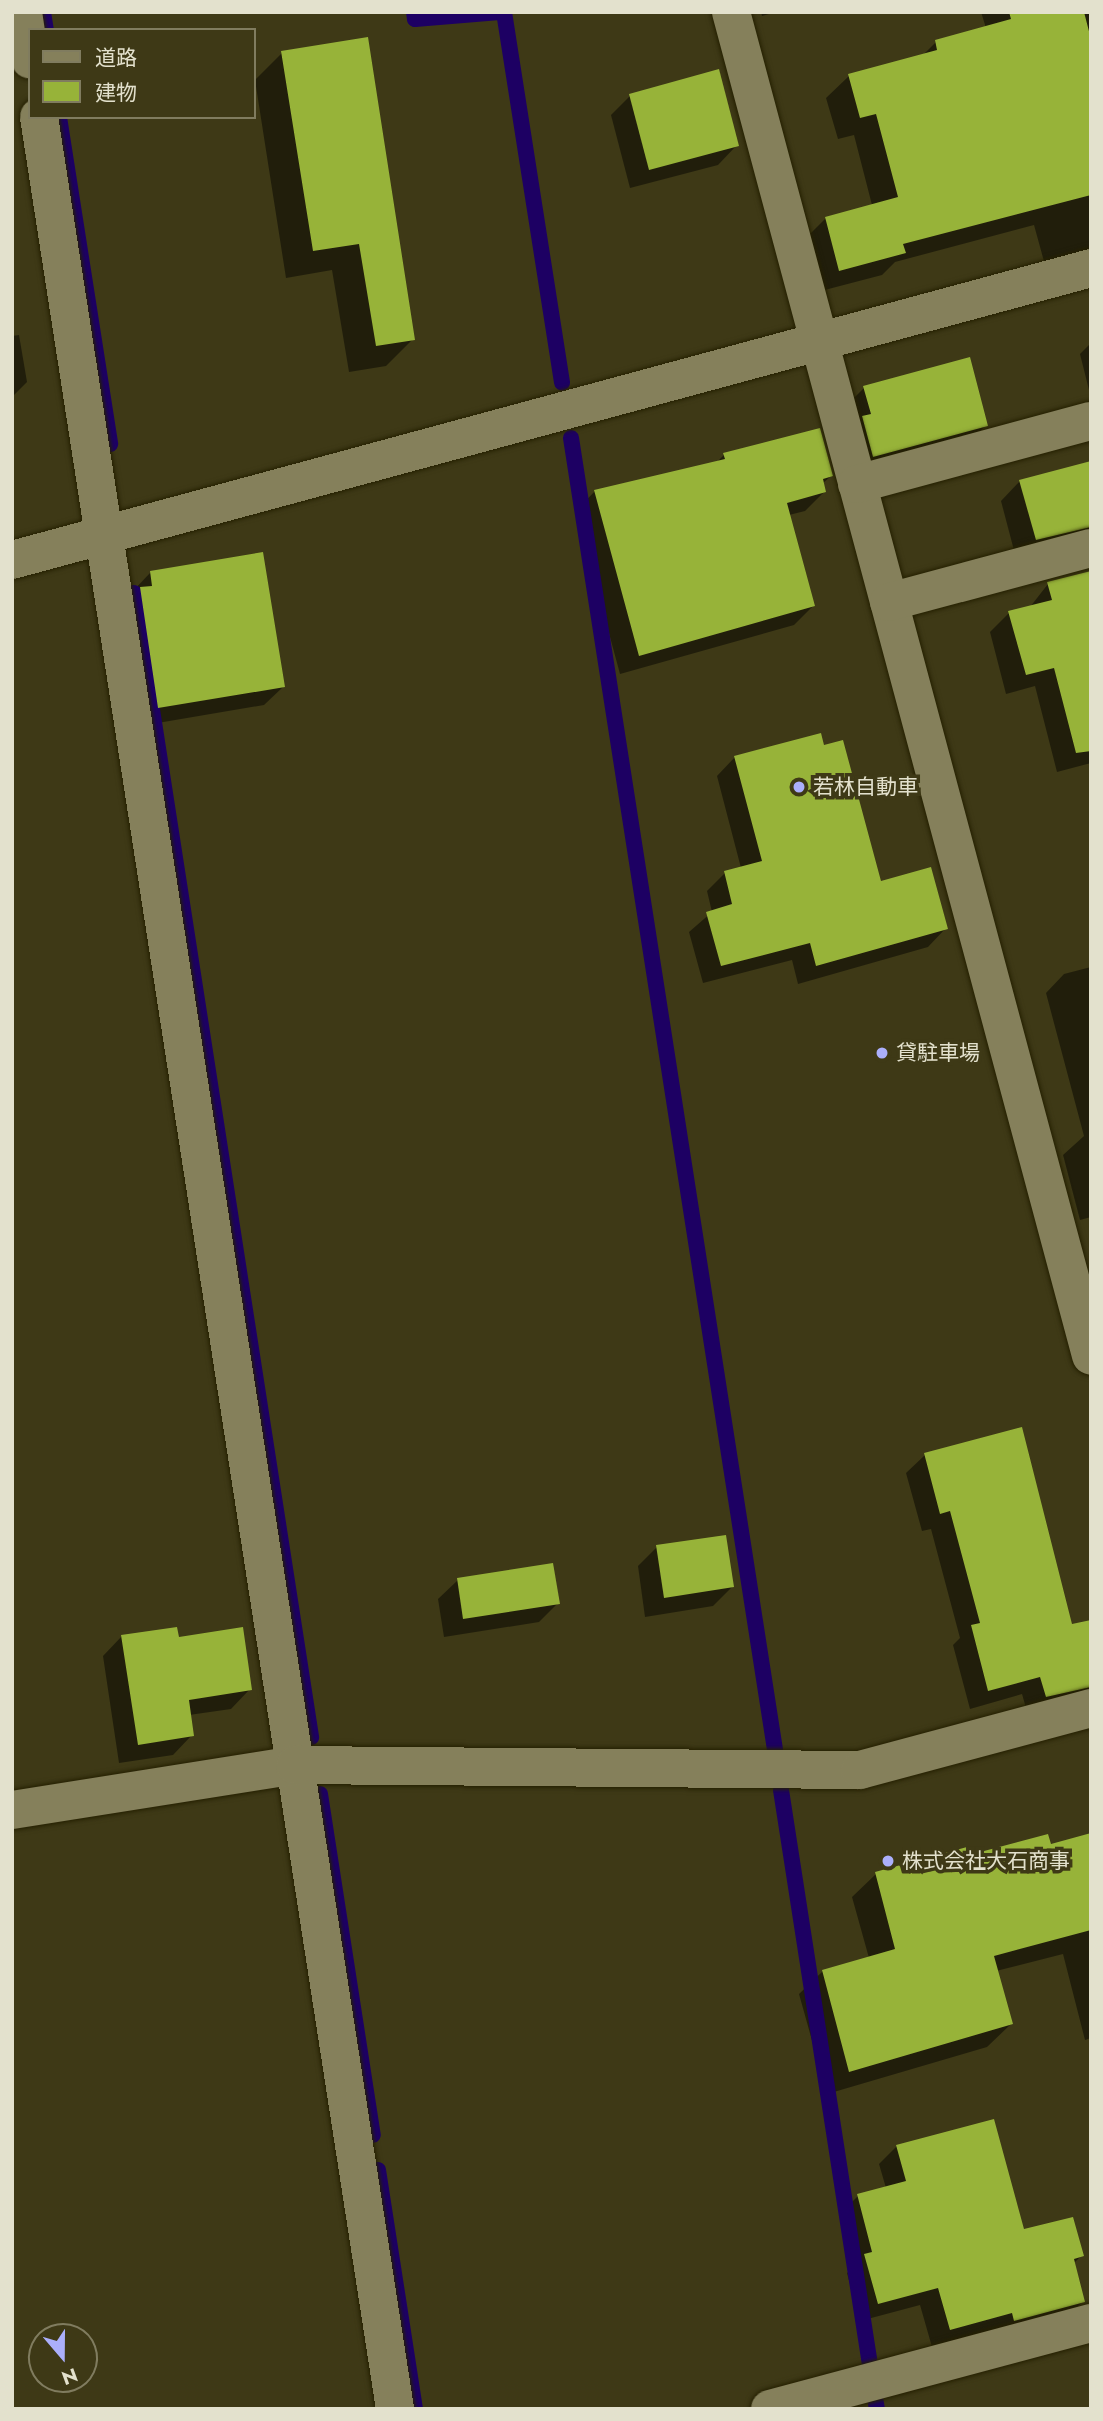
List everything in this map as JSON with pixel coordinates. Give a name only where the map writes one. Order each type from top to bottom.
[{"type":"street","points":[[23,12],[28,46]]},
{"type":"street","points":[[731,12],[889,602],[1077,1250],[1091,1356]]},
{"type":"street","points":[[39,119],[395,2409]]},
{"type":"street","points":[[12,560],[1091,268]]},
{"type":"street","points":[[857,484],[1091,421]]},
{"type":"street","points":[[889,602],[1091,548]]},
{"type":"street","points":[[12,1810],[295,1765],[860,1770],[1091,1709]]},
{"type":"street","points":[[770,2409],[1091,2323]]},
{"type":"building","points":[[1009,12],[1084,12],[1091,39],[1091,195],[903,244],[906,253],[839,271],[825,217],[898,197],[876,114],[860,118],[848,74],[937,50],[935,40],[1011,19]]},
{"type":"building","points":[[368,37],[415,340],[376,346],[359,244],[313,251],[281,51]]},
{"type":"building","points":[[719,69],[739,146],[649,170],[629,94]]},
{"type":"building","points":[[970,357],[988,426],[873,457],[862,416],[871,414],[863,386]]},
{"type":"building","points":[[820,428],[833,476],[823,479],[826,492],[787,503],[815,606],[639,656],[594,490],[725,459],[723,453]]},
{"type":"building","points":[[1091,461],[1091,527],[1036,540],[1019,480]]},
{"type":"building","points":[[263,552],[285,687],[158,708],[140,587],[152,586],[150,571]]},
{"type":"building","points":[[1091,571],[1091,751],[1076,753],[1054,668],[1026,675],[1008,611],[1052,600],[1047,582]]},
{"type":"building","points":[[821,733],[824,745],[843,740],[881,881],[931,867],[948,929],[816,966],[810,943],[721,966],[706,912],[732,904],[724,871],[762,861],[734,756]]},
{"type":"building","points":[[1022,1427],[1072,1624],[1091,1620],[1091,1687],[1046,1697],[1040,1677],[988,1691],[971,1625],[980,1623],[950,1511],[940,1514],[924,1453]]},
{"type":"building","points":[[726,1535],[734,1587],[664,1598],[656,1545]]},
{"type":"building","points":[[553,1563],[560,1604],[463,1619],[457,1578]]},
{"type":"building","points":[[177,1627],[179,1637],[243,1627],[252,1690],[189,1700],[194,1736],[138,1745],[121,1635]]},
{"type":"building","points":[[1091,1833],[1091,1930],[994,1956],[1013,2024],[849,2072],[822,1970],[895,1949],[875,1872],[967,1847],[969,1855],[1048,1834],[1051,1844]]},
{"type":"building","points":[[994,2119],[1024,2229],[1073,2217],[1084,2256],[1074,2259],[1085,2302],[1014,2321],[1012,2313],[950,2330],[938,2288],[878,2304],[864,2254],[872,2252],[857,2194],[906,2181],[896,2145]]},
{"type":"waterway","points":[[43,12],[46,28]]},
{"type":"waterway","points":[[414,12],[415,19],[500,12]]},
{"type":"waterway","points":[[504,12],[562,382]]},
{"type":"waterway","points":[[59,119],[110,444]]},
{"type":"waterway","points":[[571,438],[775,1750]]},
{"type":"waterway","points":[[134,593],[311,1737]]},
{"type":"waterway","points":[[781,1790],[870,2365]]},
{"type":"waterway","points":[[320,1794],[373,2135]]},
{"type":"waterway","points":[[378,2170],[415,2409]]},
{"type":"waterway","points":[[875,2398],[877,2409]]},
{"type":"place","name":"若林自動車","points":[[799,787]]},
{"type":"place","name":"貸駐車場","points":[[882,1053]]},
{"type":"place","name":"株式会社大石商事","points":[[888,1861]]}]
